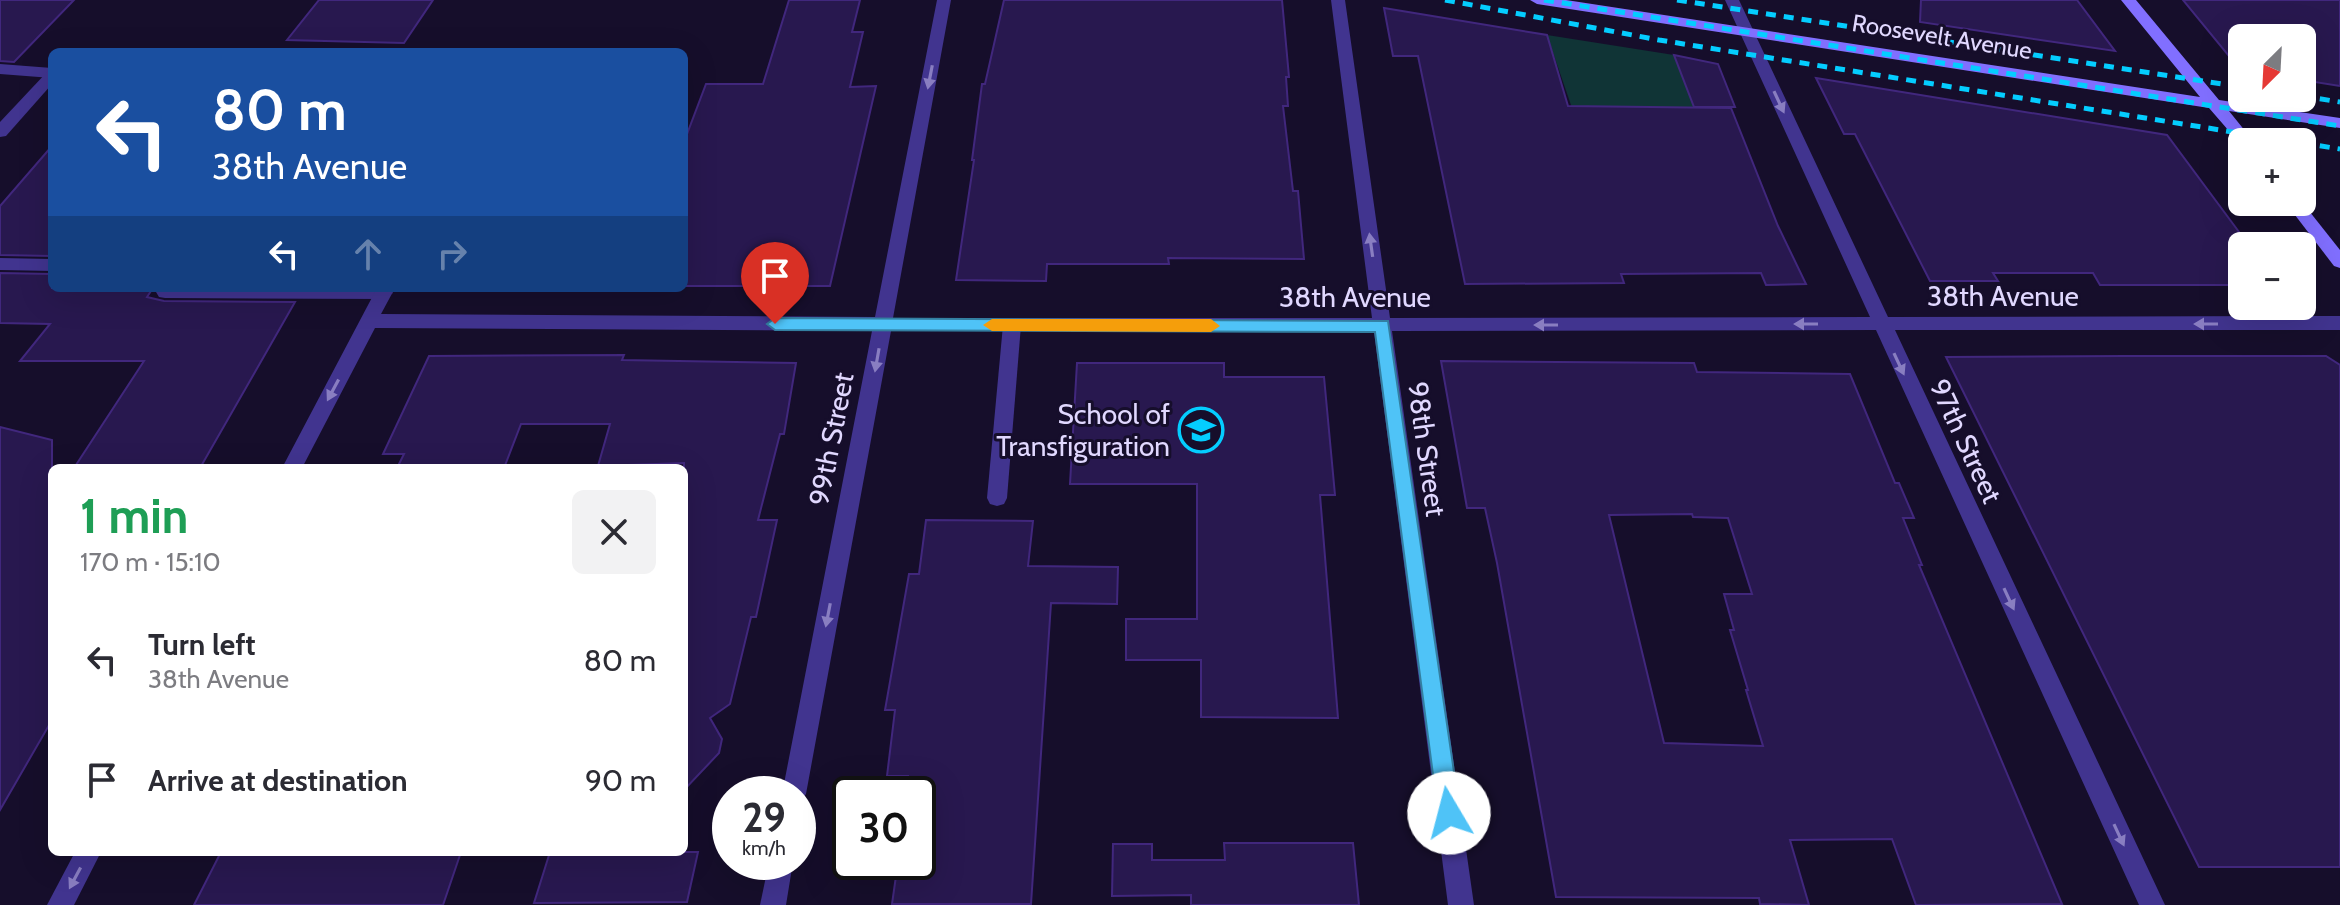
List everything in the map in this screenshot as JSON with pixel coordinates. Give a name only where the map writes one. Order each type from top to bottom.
[{"type":"main road","name":"Roosevelt Avenue","points":[[1537,0],[2340,123]]},
{"type":"main road","points":[[2128,0],[2235,128]]},
{"type":"main road","points":[[2304,216],[2340,262]]},
{"type":"street","name":"99th Street","points":[[797,776],[944,0]]},
{"type":"street","name":"98th Street","points":[[1338,0],[1461,905]]},
{"type":"street","name":"97th Street","points":[[1732,0],[2152,905]]},
{"type":"street","points":[[0,69],[48,74]]},
{"type":"street","points":[[0,132],[48,78]]},
{"type":"street","points":[[0,264],[48,265]]},
{"type":"street","points":[[294,464],[384,292]]},
{"type":"street","name":"38th Avenue","points":[[370,321],[883,325],[2340,323]]},
{"type":"street","points":[[997,498],[1012,325]]},
{"type":"street","points":[[60,905],[87,856]]},
{"type":"street","points":[[773,905],[778,880]]},
{"type":"green space","points":[[1547,35],[1674,55],[1694,107],[1572,108]]},
{"type":"building","points":[[0,0],[74,0],[14,62],[0,61]]},
{"type":"building","points":[[319,0],[433,0],[404,43],[287,40]]},
{"type":"building","points":[[789,0],[860,0],[852,32],[863,32],[850,87],[876,86],[830,286],[688,286],[688,131],[706,84],[763,84]]},
{"type":"building","points":[[1004,0],[1282,0],[1289,77],[1286,77],[1288,106],[1283,106],[1293,191],[1298,191],[1304,259],[1168,258],[1169,264],[1047,264],[1046,281],[956,280],[982,84],[985,84]]},
{"type":"building","points":[[1921,0],[2077,0],[2115,51],[1920,22]]},
{"type":"building","points":[[2183,0],[2340,0],[2340,86],[2316,82],[2316,24],[2228,24],[2228,55]]},
{"type":"building","points":[[1384,8],[1547,35],[1568,106],[1731,108],[1778,226],[1806,284],[1766,285],[1761,273],[1621,274],[1624,283],[1465,284],[1418,56],[1393,56]]},
{"type":"building","points":[[1674,55],[1718,64],[1735,107],[1694,107]]},
{"type":"building","points":[[1816,78],[2167,135],[2239,232],[2228,232],[2228,285],[2100,285],[2093,273],[1993,273],[1998,281],[1930,281],[1855,134],[1844,134]]},
{"type":"building","points":[[48,151],[48,256],[0,255],[0,206]]},
{"type":"building","points":[[0,273],[48,274],[48,292],[150,292],[147,297],[164,301],[295,302],[202,464],[77,464],[144,361],[20,361],[50,324],[0,323]]},
{"type":"building","points":[[624,355],[622,360],[796,363],[784,434],[780,434],[758,520],[777,520],[756,617],[751,617],[730,704],[710,718],[722,739],[719,753],[688,786],[688,464],[599,464],[610,424],[521,424],[506,464],[399,464],[404,454],[383,454],[429,356]]},
{"type":"building","points":[[2326,356],[2340,365],[2340,867],[2199,867],[1946,357]]},
{"type":"building","points":[[1441,361],[1694,363],[1697,372],[1850,374],[1895,483],[1899,483],[1914,518],[1903,518],[1922,565],[1919,565],[2062,904],[1916,905],[1892,839],[1790,840],[1809,905],[1760,904],[1759,898],[1556,897],[1485,508],[1467,508]],"holes":[[[1692,514],[1693,517],[1728,518],[1752,594],[1724,594],[1734,630],[1730,630],[1763,746],[1664,743],[1609,515]]]},
{"type":"building","points":[[1077,363],[1224,363],[1224,377],[1324,377],[1335,495],[1320,495],[1338,718],[1201,717],[1201,660],[1126,660],[1126,619],[1197,619],[1197,484],[1070,484]]},
{"type":"building","points":[[0,427],[52,440],[52,464],[48,464],[48,727],[0,810]]},
{"type":"building","points":[[926,520],[1033,521],[1028,566],[1118,567],[1117,604],[1051,603],[1031,904],[892,904],[895,880],[936,880],[936,776],[887,776],[895,710],[885,710],[909,574],[919,574]]},
{"type":"building","points":[[1224,843],[1353,843],[1359,905],[1191,905],[1191,895],[1112,896],[1113,844],[1152,844],[1152,860],[1225,860]]},
{"type":"building","points":[[688,852],[698,852],[687,902],[534,903],[549,856],[688,856]]},
{"type":"building","points":[[219,856],[460,856],[443,905],[194,905]]},
{"type":"railway","points":[[1445,0],[1659,40],[2228,131]]},
{"type":"railway","points":[[1544,0],[2340,126]]},
{"type":"railway","points":[[1677,0],[2228,85]]},
{"type":"railway","points":[[2316,98],[2340,102]]},
{"type":"railway","points":[[2316,145],[2340,149]]},
{"type":"slow traffic","points":[[992,325],[1211,326]]},
{"type":"place","name":"School of Transfiguration","points":[[1201,430]]},
{"type":"route","points":[[775,324],[1382,325],[1449,813]]}]
